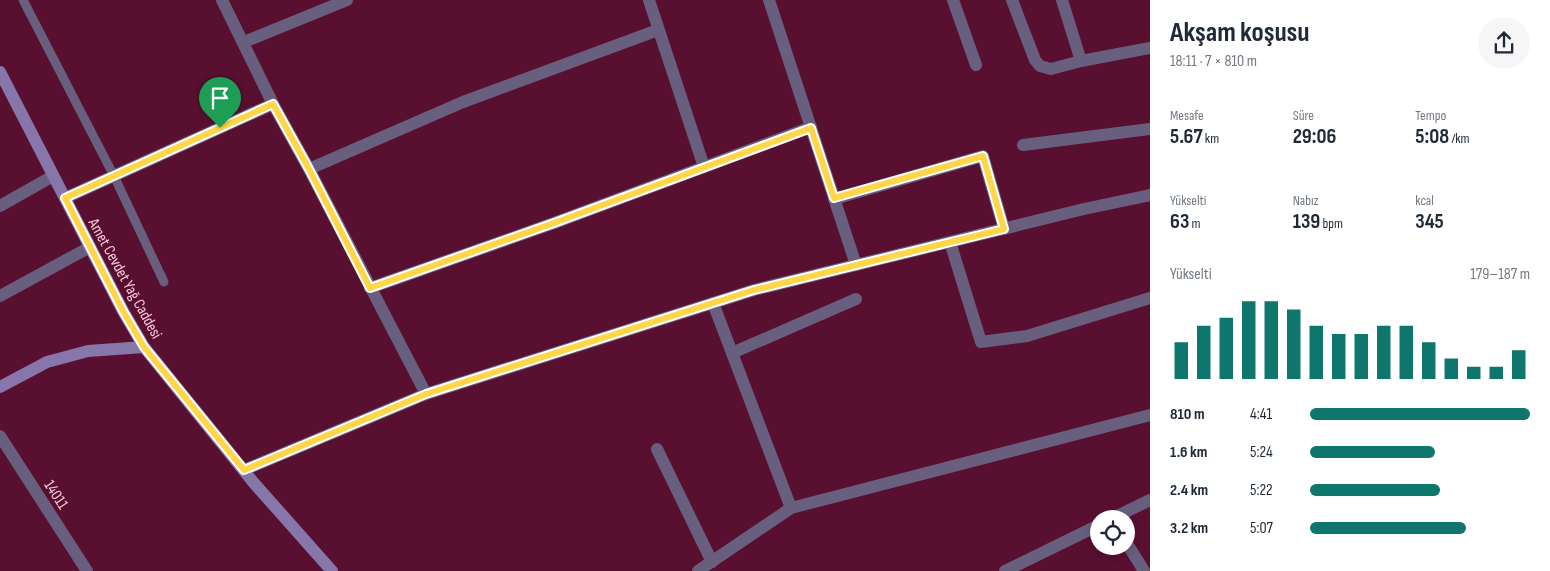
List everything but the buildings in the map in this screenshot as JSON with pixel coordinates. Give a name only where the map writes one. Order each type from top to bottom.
[{"type":"main road","name":"Amet Cevdet Yağ Caddesi","points":[[0,72],[123,311],[144,347],[244,470],[332,571]]},
{"type":"main road","points":[[0,387],[48,362],[88,351],[144,347]]},
{"type":"street","points":[[222,0],[273,104],[309,169],[426,394]]},
{"type":"street","points":[[244,42],[347,0]]},
{"type":"street","points":[[649,0],[704,167]]},
{"type":"street","points":[[769,0],[856,265]]},
{"type":"street","points":[[953,0],[976,64]]},
{"type":"street","points":[[1012,0],[1035,60],[1040,66],[1051,69],[1150,48]]},
{"type":"street","points":[[1062,0],[1081,62]]},
{"type":"street","points":[[309,169],[463,102],[658,30]]},
{"type":"street","points":[[65,198],[273,104]]},
{"type":"street","points":[[370,288],[811,128]]},
{"type":"street","points":[[1023,145],[1150,129]]},
{"type":"street","points":[[834,198],[983,156],[1004,229]]},
{"type":"street","points":[[0,206],[53,176]]},
{"type":"street","points":[[244,470],[426,394],[754,290],[1150,195]]},
{"type":"street","points":[[950,242],[981,342],[1027,336],[1150,298]]},
{"type":"street","points":[[0,296],[90,247]]},
{"type":"street","points":[[732,353],[856,299]]},
{"type":"street","points":[[713,303],[791,508]]},
{"type":"street","points":[[698,571],[791,508],[1150,416]]},
{"type":"street","name":"14011","points":[[0,436],[87,571]]},
{"type":"street","points":[[657,449],[712,562]]},
{"type":"street","points":[[1130,510],[1150,500]]},
{"type":"street","points":[[1005,571],[1090,529]]},
{"type":"street","points":[[1134,555],[1144,571]]},
{"type":"lane","points":[[23,0],[114,176],[164,282]]},
{"type":"route","points":[[273,104],[309,169],[370,288],[554,223],[811,128],[834,198],[983,156],[1004,229],[754,290],[426,394],[244,470],[144,347],[123,311],[65,198],[220,128],[273,104]]}]
